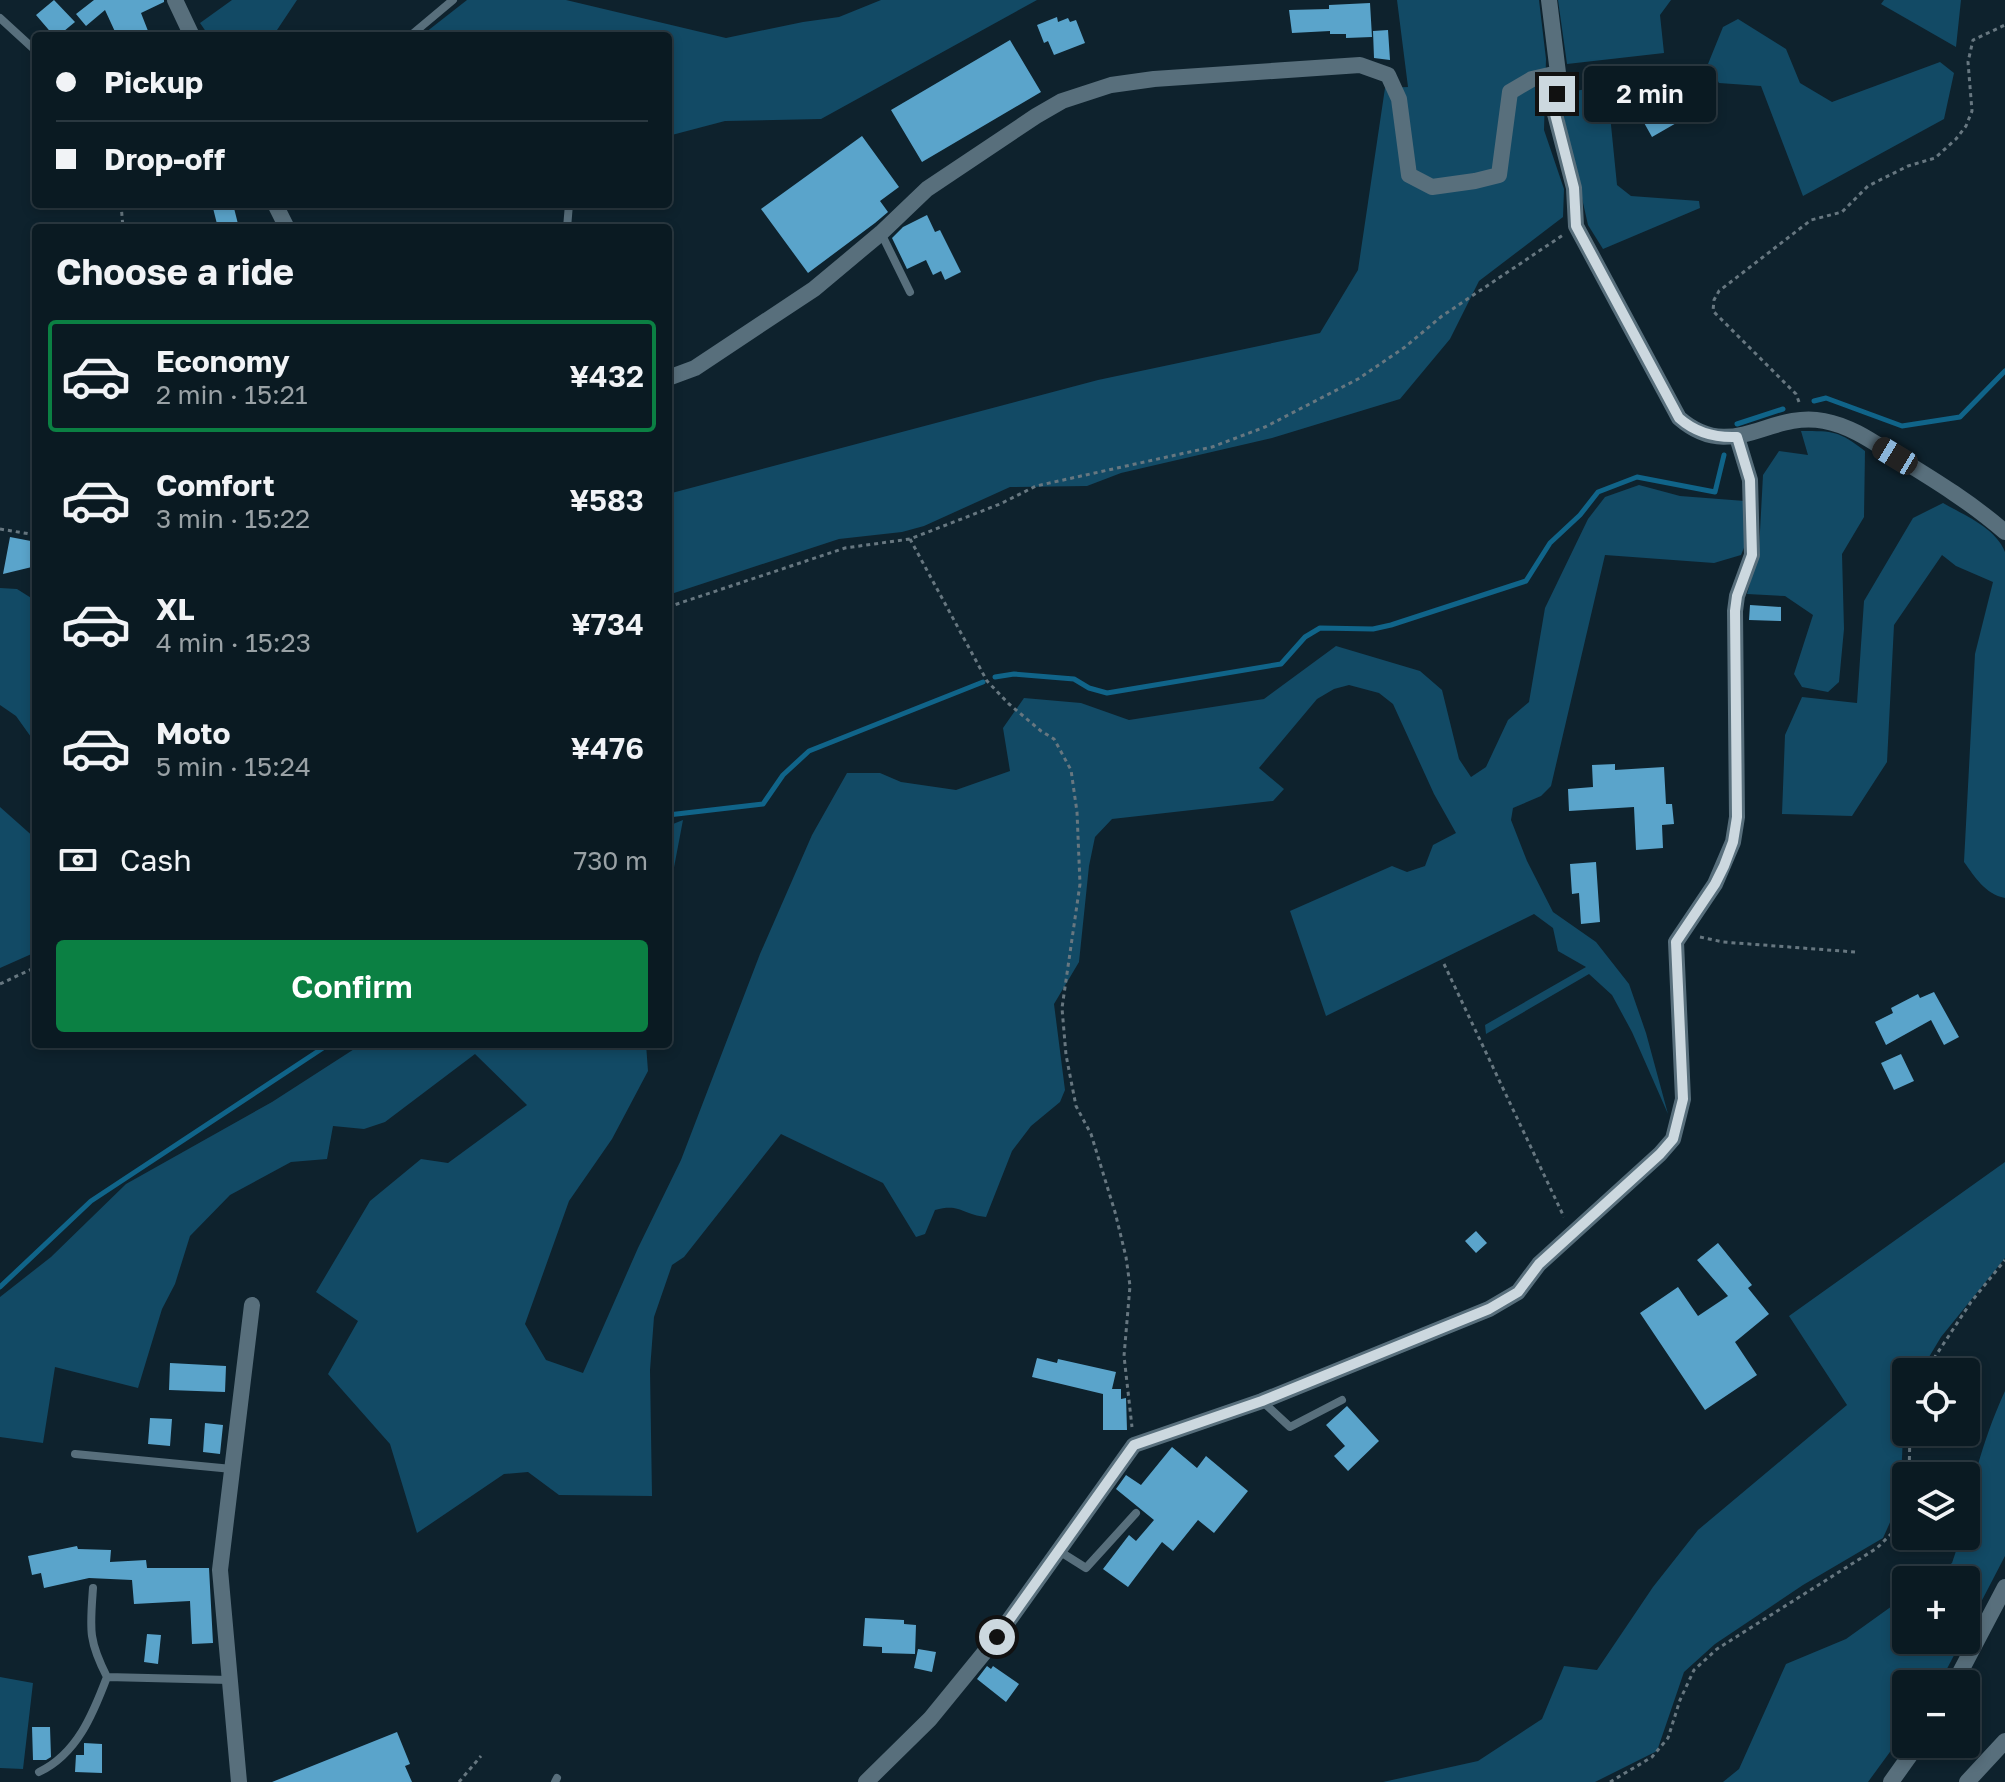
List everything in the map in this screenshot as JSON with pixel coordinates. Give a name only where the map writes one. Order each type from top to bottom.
[{"type":"street","points":[[175,0],[190,32]]},
{"type":"street","points":[[1549,0],[1558,73],[1555,114],[1574,188],[1576,226],[1679,418],[1689,427],[1722,438],[1737,437],[1798,420],[1822,420],[1850,428],[1939,483],[2005,532]]},
{"type":"street","points":[[672,377],[695,368],[814,289],[881,233],[927,189],[1062,101],[1111,85],[1154,79],[1360,65],[1388,75],[1399,99],[1409,175],[1432,187],[1499,175],[1510,92],[1532,79],[1558,73]]},
{"type":"street","points":[[866,1782],[930,1719],[997,1637],[1134,1445],[1262,1401],[1499,1304],[1518,1292],[1539,1264],[1673,1139],[1683,1099],[1676,942],[1724,866],[1733,842],[1737,817],[1735,611],[1737,596],[1752,555],[1752,514],[1750,480],[1737,437]]},
{"type":"street","points":[[239,1782],[220,1570],[252,1305]]},
{"type":"street","points":[[1961,1670],[2005,1587]]},
{"type":"street","points":[[1967,1782],[2005,1741]]},
{"type":"street","points":[[1891,1782],[1908,1758]]},
{"type":"lane","points":[[415,32],[453,0]]},
{"type":"lane","points":[[0,18],[32,47]]},
{"type":"lane","points":[[881,233],[910,292]]},
{"type":"lane","points":[[1262,1401],[1290,1427],[1342,1400]]},
{"type":"lane","points":[[75,1454],[232,1469]]},
{"type":"lane","points":[[1059,1551],[1086,1568],[1136,1513]]},
{"type":"lane","points":[[39,1772],[62,1758],[92,1718],[107,1677],[93,1649],[90,1633],[93,1588]]},
{"type":"lane","points":[[107,1677],[230,1680]]},
{"type":"path","points":[[1798,420],[1800,405],[1796,394],[1713,311],[1714,300],[1719,291],[1811,220],[1842,212],[1868,186],[1935,158],[1956,139],[1972,111],[1968,62],[1973,40],[2005,25]]},
{"type":"path","points":[[672,606],[845,548],[910,539],[1000,504],[1036,486],[1212,447],[1265,427],[1358,379],[1405,347],[1442,316],[1576,226]]},
{"type":"path","points":[[0,529],[32,534]]},
{"type":"path","points":[[910,539],[987,681],[1009,704],[1054,739],[1071,770],[1077,812],[1080,884],[1062,1008],[1066,1055],[1076,1106],[1091,1134],[1126,1257],[1130,1286],[1124,1356],[1134,1445]]},
{"type":"path","points":[[1681,932],[1723,942],[1855,952]]},
{"type":"path","points":[[1444,964],[1573,1235]]},
{"type":"path","points":[[0,984],[32,969]]},
{"type":"path","points":[[1934,1358],[1971,1302],[2005,1260]]},
{"type":"path","points":[[1610,1782],[1652,1757],[1668,1738],[1694,1670],[1717,1649],[1877,1548],[1892,1532]]},
{"type":"path","points":[[459,1782],[481,1756]]},
{"type":"shaded area","points":[[232,0],[297,0],[276,32],[206,32],[200,23]]},
{"type":"shaded area","points":[[467,0],[566,0],[726,38],[839,17],[881,0],[1037,0],[821,119],[725,121],[672,135],[672,32],[426,32]]},
{"type":"shaded area","points":[[1397,0],[1539,0],[1546,59],[1544,130],[1564,189],[1563,217],[1479,281],[1450,339],[1400,399],[1272,438],[1121,473],[1087,486],[1010,487],[924,526],[902,532],[839,539],[672,594],[672,493],[1098,380],[1320,333],[1358,270],[1385,88],[1408,87]]},
{"type":"shaded area","points":[[1558,0],[1671,0],[1660,15],[1664,53],[1567,64]]},
{"type":"shaded area","points":[[1884,0],[1961,0],[1956,47],[1881,4]]},
{"type":"shaded area","points":[[1738,19],[1786,49],[1800,83],[1832,102],[1940,62],[1954,73],[1944,119],[1803,196],[1761,86],[1719,83],[1708,64],[1723,27]]},
{"type":"shaded area","points":[[1607,85],[1617,185],[1631,196],[1699,201],[1700,208],[1603,249],[1588,225],[1564,118],[1565,93]]},
{"type":"shaded area","points":[[1801,431],[1836,434],[1865,451],[1864,517],[1842,554],[1844,629],[1839,682],[1828,692],[1802,687],[1794,674],[1813,615],[1785,596],[1747,594],[1759,550],[1763,475],[1779,451],[1808,455]]},
{"type":"shaded area","points":[[1639,485],[1680,496],[1745,501],[1748,538],[1741,555],[1714,563],[1605,555],[1551,786],[1541,796],[1513,808],[1511,820],[1527,861],[1553,912],[1596,942],[1629,984],[1668,1114],[1612,995],[1589,974],[1486,1034],[1485,1025],[1586,967],[1558,951],[1553,928],[1534,914],[1326,1016],[1290,911],[1392,866],[1407,872],[1425,866],[1433,845],[1456,833],[1434,794],[1393,704],[1379,693],[1349,685],[1317,699],[1259,768],[1284,789],[1273,801],[1112,819],[1095,837],[1079,962],[1054,1004],[1065,1090],[1060,1102],[1031,1126],[1012,1151],[986,1217],[956,1209],[935,1210],[925,1234],[916,1237],[883,1183],[781,1134],[684,1257],[672,1265],[654,1317],[650,1370],[652,1496],[559,1495],[528,1472],[504,1474],[417,1533],[390,1444],[328,1374],[358,1321],[316,1292],[370,1201],[421,1159],[448,1163],[527,1105],[475,1054],[385,1122],[364,1129],[333,1126],[327,1159],[291,1162],[230,1195],[190,1236],[175,1284],[162,1309],[138,1388],[55,1367],[43,1443],[0,1437],[0,1297],[51,1257],[126,1184],[272,1102],[356,1048],[646,1048],[648,1071],[612,1139],[569,1201],[525,1324],[546,1360],[583,1373],[681,1160],[760,954],[812,835],[847,773],[880,773],[901,782],[956,790],[1010,771],[1003,728],[1024,698],[1081,703],[1129,720],[1264,699],[1336,646],[1420,671],[1442,690],[1459,759],[1471,777],[1486,767],[1508,720],[1529,702],[1545,608],[1588,519],[1605,497]]},
{"type":"shaded area","points":[[1943,503],[1987,529],[2005,552],[2005,898],[1986,889],[1964,862],[1975,654],[1993,582],[1956,566],[1942,555],[1894,625],[1887,762],[1852,816],[1782,814],[1785,735],[1802,697],[1857,703],[1864,601],[1913,518]]},
{"type":"shaded area","points":[[0,588],[17,589],[32,598],[32,738],[16,716],[0,705]]},
{"type":"shaded area","points":[[0,807],[32,835],[32,954],[0,968]]},
{"type":"shaded area","points":[[683,820],[672,878],[672,824]]},
{"type":"shaded area","points":[[2005,1162],[2005,1258],[1941,1337],[1928,1358],[1892,1358],[1892,1446],[1903,1446],[1902,1462],[1892,1462],[1892,1518],[1883,1538],[1803,1585],[1715,1644],[1684,1672],[1657,1751],[1595,1782],[1383,1782],[1478,1761],[1542,1719],[1564,1666],[1597,1670],[1653,1587],[1698,1530],[1847,1405],[1789,1316]]},
{"type":"shaded area","points":[[2005,1391],[2005,1556],[1980,1604],[1980,1566],[1948,1566],[1956,1550],[1980,1550],[1979,1462]]},
{"type":"shaded area","points":[[1892,1606],[1892,1654],[1955,1654],[1946,1670],[1892,1670],[1892,1749],[1868,1782],[1723,1782],[1739,1769],[1786,1664],[1846,1639]]},
{"type":"shaded area","points":[[0,1677],[33,1683],[23,1769],[0,1768]]},
{"type":"building","points":[[54,0],[75,22],[63,32],[51,32],[36,15]]},
{"type":"building","points":[[94,0],[164,0],[141,13],[148,32],[115,32],[105,10],[86,26],[76,14]]},
{"type":"building","points":[[1370,3],[1372,37],[1346,38],[1346,34],[1330,34],[1330,31],[1292,33],[1289,10],[1329,9],[1329,5]]},
{"type":"building","points":[[1057,17],[1058,22],[1068,18],[1070,22],[1076,20],[1085,43],[1054,55],[1048,41],[1044,43],[1037,25]]},
{"type":"building","points":[[1388,30],[1390,60],[1374,58],[1373,31]]},
{"type":"building","points":[[1010,40],[1041,92],[922,162],[891,110]]},
{"type":"building","points":[[1656,69],[1685,118],[1652,137],[1624,87]]},
{"type":"building","points":[[862,136],[899,187],[880,201],[888,212],[808,273],[761,209]]},
{"type":"building","points":[[213,208],[234,208],[238,224],[217,224]]},
{"type":"building","points":[[927,215],[935,232],[940,230],[961,272],[945,280],[941,271],[933,275],[926,260],[907,269],[892,238],[903,227]]},
{"type":"building","points":[[10,537],[32,541],[32,567],[3,574]]},
{"type":"building","points":[[1750,605],[1781,607],[1781,621],[1749,620]]},
{"type":"building","points":[[1615,764],[1615,770],[1664,767],[1666,804],[1672,804],[1674,824],[1662,825],[1663,848],[1636,850],[1634,807],[1569,811],[1568,789],[1593,787],[1592,765]]},
{"type":"building","points":[[1596,862],[1600,922],[1581,924],[1579,893],[1572,894],[1570,864]]},
{"type":"building","points":[[1934,992],[1959,1037],[1944,1045],[1931,1020],[1886,1045],[1875,1022],[1893,1013],[1891,1008],[1918,994],[1920,998]]},
{"type":"building","points":[[1901,1054],[1914,1081],[1894,1090],[1881,1063]]},
{"type":"building","points":[[1476,1231],[1487,1243],[1476,1253],[1465,1241]]},
{"type":"building","points":[[1718,1243],[1752,1285],[1748,1288],[1769,1314],[1735,1342],[1757,1375],[1705,1410],[1640,1313],[1678,1287],[1698,1316],[1728,1296],[1697,1260]]},
{"type":"building","points":[[1037,1358],[1057,1363],[1058,1359],[1116,1372],[1112,1389],[1121,1389],[1121,1399],[1126,1398],[1127,1430],[1103,1430],[1103,1394],[1032,1377]]},
{"type":"building","points":[[170,1363],[226,1366],[225,1392],[169,1390]]},
{"type":"building","points":[[1347,1406],[1379,1441],[1348,1471],[1334,1456],[1345,1446],[1326,1425]]},
{"type":"building","points":[[150,1418],[172,1419],[170,1446],[148,1444]]},
{"type":"building","points":[[205,1423],[223,1425],[220,1454],[203,1452]]},
{"type":"building","points":[[1172,1447],[1197,1468],[1206,1456],[1248,1491],[1214,1533],[1198,1520],[1173,1551],[1162,1542],[1128,1587],[1103,1569],[1129,1535],[1136,1541],[1154,1520],[1116,1489],[1126,1475],[1141,1485]]},
{"type":"building","points":[[77,1546],[78,1549],[111,1550],[110,1562],[146,1560],[147,1568],[209,1568],[213,1643],[192,1644],[190,1601],[134,1604],[132,1580],[89,1578],[44,1588],[41,1573],[32,1575],[28,1556]]},
{"type":"building","points":[[865,1618],[904,1620],[904,1624],[916,1625],[915,1654],[882,1653],[882,1647],[863,1646]]},
{"type":"building","points":[[147,1634],[161,1635],[158,1664],[144,1662]]},
{"type":"building","points":[[918,1649],[936,1652],[932,1672],[914,1668]]},
{"type":"building","points":[[987,1666],[991,1669],[993,1666],[1019,1684],[1006,1702],[977,1679]]},
{"type":"building","points":[[32,1727],[50,1727],[51,1757],[46,1760],[33,1760]]},
{"type":"building","points":[[397,1732],[410,1764],[405,1766],[412,1782],[272,1782]]},
{"type":"building","points":[[84,1743],[102,1744],[102,1773],[75,1772],[76,1755],[84,1755]]},
{"type":"waterway","points":[[1814,401],[1826,398],[1902,426],[1960,417],[2005,371]]},
{"type":"waterway","points":[[1737,424],[1783,409]]},
{"type":"waterway","points":[[995,677],[1014,674],[1074,679],[1089,688],[1107,693],[1281,664],[1305,637],[1320,628],[1373,629],[1391,625],[1526,581],[1550,543],[1580,515],[1598,492],[1637,477],[1715,492],[1724,455]]},
{"type":"waterway","points":[[672,815],[763,804],[783,775],[809,751],[983,682]]},
{"type":"waterway","points":[[0,1287],[91,1201],[323,1048]]},
{"type":"route","points":[[997,1637],[1134,1445],[1262,1401],[1508,1299],[1518,1292],[1539,1264],[1660,1154],[1678,1128],[1683,1099],[1676,942],[1724,866],[1733,842],[1737,817],[1735,611],[1737,596],[1752,555],[1750,480],[1737,437],[1722,438],[1705,433],[1689,427],[1679,418],[1576,226],[1574,188],[1555,114],[1557,94]]}]
